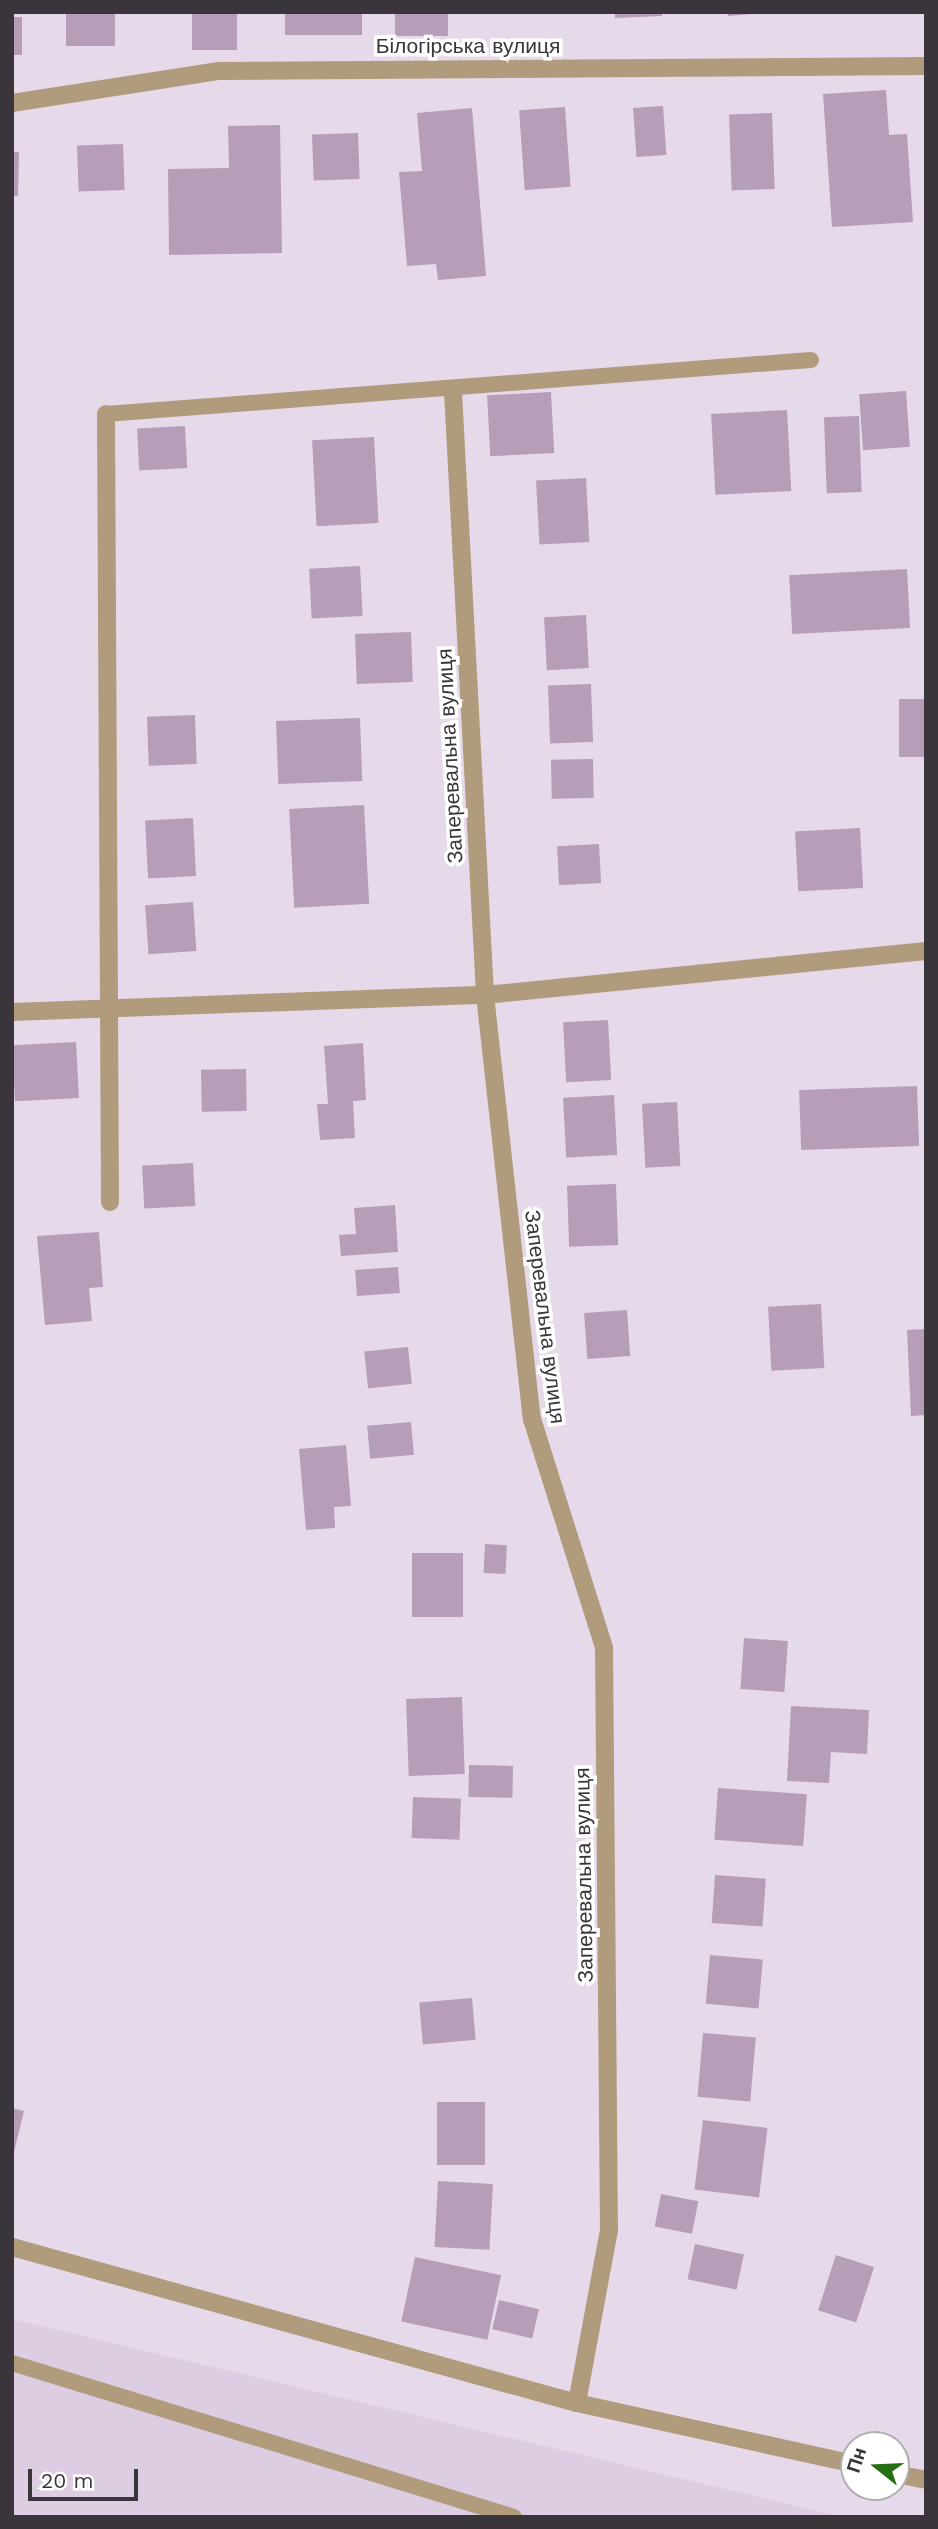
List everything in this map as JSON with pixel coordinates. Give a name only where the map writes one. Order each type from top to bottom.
[{"type":"street","name":"Білогірська вулиця","points":[[12,103],[218,71],[926,66]]},
{"type":"street","name":"Заперевальна вулиця","points":[[453,392],[485,995],[532,1419],[604,1648],[609,2230],[577,2403]]},
{"type":"street","points":[[106,414],[110,1202]]},
{"type":"street","points":[[12,1012],[485,995],[926,951]]},
{"type":"street","points":[[12,2248],[577,2403],[840,2461]]},
{"type":"lane","points":[[106,414],[453,392],[811,360]]},
{"type":"lane","points":[[12,2363],[514,2517]]},
{"type":"shaded area","points":[[12,2319],[843,2517],[12,2517]]},
{"type":"building","points":[[66,12],[115,12],[115,46],[66,46]]},
{"type":"building","points":[[192,12],[237,12],[237,50],[192,50]]},
{"type":"building","points":[[285,12],[362,12],[362,35],[285,35]]},
{"type":"building","points":[[395,12],[448,12],[448,36],[395,36]]},
{"type":"building","points":[[615,12],[662,12],[662,16],[615,18]]},
{"type":"building","points":[[727,12],[752,12],[752,14],[728,16]]},
{"type":"building","points":[[12,17],[22,17],[22,55],[12,55]]},
{"type":"building","points":[[886,90],[889,135],[907,134],[913,222],[832,227],[823,94]]},
{"type":"building","points":[[663,106],[666,155],[636,157],[633,108]]},
{"type":"building","points":[[565,107],[571,187],[525,190],[519,110]]},
{"type":"building","points":[[472,108],[486,276],[438,280],[436,264],[407,266],[399,172],[422,171],[417,113]]},
{"type":"building","points":[[772,113],[775,189],[732,190],[729,115]]},
{"type":"building","points":[[280,125],[282,253],[169,255],[168,169],[229,168],[228,126]]},
{"type":"building","points":[[358,133],[360,179],[314,181],[312,135]]},
{"type":"building","points":[[123,144],[125,190],[79,192],[77,146]]},
{"type":"building","points":[[12,152],[19,152],[18,196],[12,196]]},
{"type":"building","points":[[906,391],[910,447],[863,450],[859,394]]},
{"type":"building","points":[[551,392],[554,453],[490,456],[487,395]]},
{"type":"building","points":[[787,410],[791,491],[715,495],[711,414]]},
{"type":"building","points":[[859,416],[862,492],[827,493],[824,417]]},
{"type":"building","points":[[185,426],[187,468],[139,470],[137,429]]},
{"type":"building","points":[[374,437],[379,523],[317,526],[312,440]]},
{"type":"building","points":[[586,478],[589,542],[539,545],[536,481]]},
{"type":"building","points":[[360,566],[363,616],[312,619],[309,569]]},
{"type":"building","points":[[907,569],[910,628],[792,634],[789,575]]},
{"type":"building","points":[[586,615],[589,668],[547,670],[544,617]]},
{"type":"building","points":[[411,632],[413,682],[357,684],[355,634]]},
{"type":"building","points":[[591,684],[593,742],[550,743],[548,686]]},
{"type":"building","points":[[899,699],[926,699],[926,757],[899,757]]},
{"type":"building","points":[[195,715],[197,764],[149,766],[147,717]]},
{"type":"building","points":[[360,718],[362,781],[278,784],[276,721]]},
{"type":"building","points":[[593,759],[594,798],[552,799],[551,760]]},
{"type":"building","points":[[364,805],[369,904],[294,908],[289,809]]},
{"type":"building","points":[[193,818],[196,876],[148,878],[145,821]]},
{"type":"building","points":[[860,828],[863,888],[798,891],[795,831]]},
{"type":"building","points":[[599,844],[601,883],[559,885],[557,846]]},
{"type":"building","points":[[193,902],[196,951],[149,954],[145,905]]},
{"type":"building","points":[[608,1020],[611,1080],[566,1082],[563,1022]]},
{"type":"building","points":[[76,1042],[79,1098],[15,1101],[12,1045]]},
{"type":"building","points":[[363,1043],[366,1100],[353,1101],[355,1138],[320,1140],[317,1104],[328,1104],[324,1046]]},
{"type":"building","points":[[246,1069],[247,1111],[202,1112],[201,1070]]},
{"type":"building","points":[[917,1086],[919,1146],[801,1150],[799,1090]]},
{"type":"building","points":[[614,1095],[617,1155],[566,1158],[563,1098]]},
{"type":"building","points":[[677,1102],[680,1166],[645,1168],[642,1104]]},
{"type":"building","points":[[193,1163],[195,1206],[144,1209],[142,1166]]},
{"type":"building","points":[[616,1184],[618,1245],[569,1247],[567,1186]]},
{"type":"building","points":[[395,1205],[398,1252],[341,1256],[339,1235],[356,1234],[354,1208]]},
{"type":"building","points":[[99,1232],[103,1287],[89,1288],[92,1321],[45,1325],[37,1236]]},
{"type":"building","points":[[398,1267],[400,1293],[357,1296],[355,1270]]},
{"type":"building","points":[[821,1304],[824,1368],[771,1371],[768,1307]]},
{"type":"building","points":[[627,1310],[630,1356],[587,1359],[584,1313]]},
{"type":"building","points":[[926,1329],[926,1415],[911,1416],[907,1330]]},
{"type":"building","points":[[408,1347],[412,1384],[368,1388],[364,1352]]},
{"type":"building","points":[[411,1422],[414,1455],[370,1459],[367,1426]]},
{"type":"building","points":[[346,1445],[351,1506],[334,1507],[335,1528],[306,1530],[299,1449]]},
{"type":"building","points":[[485,1544],[507,1545],[505,1574],[483,1573]]},
{"type":"building","points":[[412,1553],[463,1553],[463,1617],[412,1617]]},
{"type":"building","points":[[744,1638],[788,1641],[784,1692],[740,1689]]},
{"type":"building","points":[[462,1697],[465,1774],[409,1776],[406,1699]]},
{"type":"building","points":[[791,1706],[869,1710],[867,1754],[831,1752],[829,1783],[787,1781]]},
{"type":"building","points":[[469,1765],[513,1766],[512,1798],[468,1797]]},
{"type":"building","points":[[718,1788],[807,1794],[803,1846],[714,1840]]},
{"type":"building","points":[[413,1797],[461,1799],[460,1840],[412,1838]]},
{"type":"building","points":[[715,1875],[766,1879],[763,1926],[712,1923]]},
{"type":"building","points":[[710,1955],[763,1960],[759,2008],[706,2004]]},
{"type":"building","points":[[472,1998],[476,2040],[423,2044],[419,2003]]},
{"type":"building","points":[[703,2033],[756,2038],[750,2101],[697,2097]]},
{"type":"building","points":[[437,2102],[485,2102],[485,2165],[437,2165]]},
{"type":"building","points":[[12,2108],[24,2111],[13,2156],[12,2155]]},
{"type":"building","points":[[703,2120],[768,2128],[759,2197],[694,2189]]},
{"type":"building","points":[[438,2181],[493,2184],[489,2250],[435,2247]]},
{"type":"building","points":[[661,2194],[698,2201],[692,2234],[655,2226]]},
{"type":"building","points":[[695,2244],[744,2254],[736,2290],[688,2279]]},
{"type":"building","points":[[836,2255],[874,2267],[856,2323],[818,2310]]},
{"type":"building","points":[[415,2257],[501,2275],[487,2340],[401,2322]]},
{"type":"building","points":[[499,2300],[539,2309],[532,2338],[492,2329]]}]
